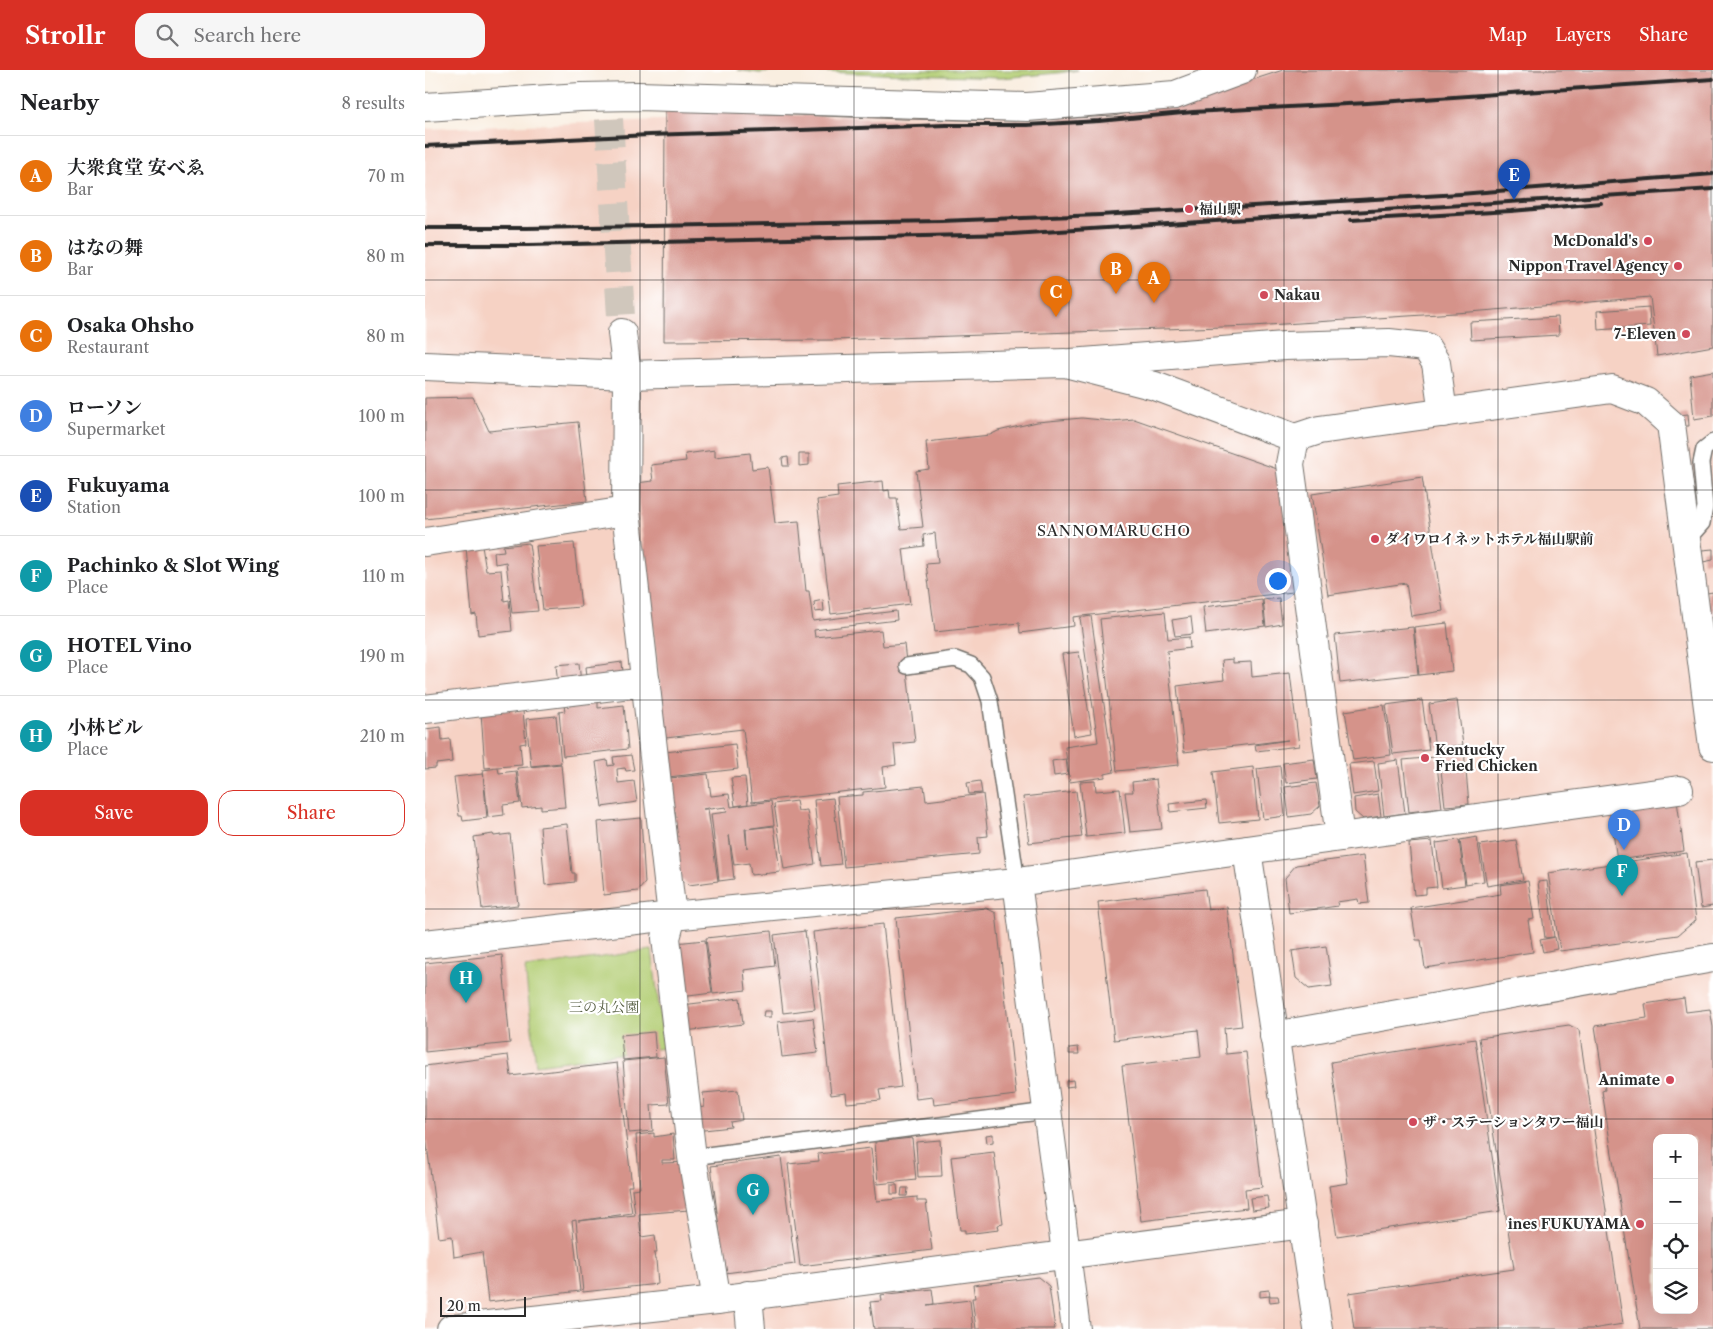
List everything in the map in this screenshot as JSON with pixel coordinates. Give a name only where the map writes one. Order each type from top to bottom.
[{"type":"street","points":[[425,107],[1027,107],[1175,95],[1242,70]]},
{"type":"street","points":[[622,333],[627,375],[627,512],[672,916],[666,938],[692,1157],[717,1300]]},
{"type":"street","points":[[425,366],[627,375],[1065,363],[1285,346],[1389,342],[1426,347],[1436,363],[1443,413]]},
{"type":"street","points":[[1065,363],[1155,386],[1295,438],[1319,430],[1612,389],[1646,402],[1671,424],[1713,746]]},
{"type":"street","points":[[1295,438],[1290,464],[1340,837]]},
{"type":"street","points":[[425,542],[627,512]]},
{"type":"street","points":[[425,709],[646,682]]},
{"type":"street","points":[[425,944],[672,916],[1017,882],[1679,790]]},
{"type":"street","points":[[1247,850],[1318,1329]]},
{"type":"street","points":[[1017,882],[1076,1329]]},
{"type":"street","points":[[1274,1036],[1713,958]]},
{"type":"street","points":[[451,1329],[717,1300],[1303,1224]]},
{"type":"street","points":[[748,1295],[751,1329]]},
{"type":"lane","points":[[1686,541],[1703,523],[1705,507],[1701,463],[1704,449],[1713,442]]},
{"type":"lane","points":[[907,666],[955,659],[971,665],[982,677],[990,701],[1017,882]]},
{"type":"lane","points":[[692,1157],[1047,1111]]},
{"type":"shaded area","points":[[1220,70],[1713,70],[1713,1329],[425,1329],[425,129],[1126,102]]},
{"type":"green space","points":[[737,70],[1078,70],[1001,78],[790,71],[759,73]]},
{"type":"green space","name":"三の丸公園","points":[[652,950],[664,1048],[536,1065],[525,968]]},
{"type":"building","name":"福山駅","points":[[1283,70],[1713,70],[1713,346],[1657,356],[1650,297],[1470,312],[1253,326],[834,340],[664,341],[665,110],[902,119],[1014,121],[1114,116],[1203,96]]},
{"type":"building","points":[[1649,307],[1650,326],[1598,330],[1597,311]]},
{"type":"building","points":[[1558,317],[1559,335],[1471,340],[1470,322]]},
{"type":"building","points":[[1713,371],[1713,416],[1694,419],[1690,375]]},
{"type":"building","points":[[473,397],[489,431],[578,422],[587,501],[425,519],[425,398]]},
{"type":"building","points":[[1688,414],[1689,426],[1681,426],[1680,415]]},
{"type":"building","points":[[1082,418],[1112,421],[1134,419],[1280,470],[1293,592],[1073,617],[1074,626],[1020,633],[1019,623],[935,632],[926,564],[938,563],[935,533],[923,535],[924,546],[903,549],[910,604],[831,614],[817,500],[838,497],[837,486],[883,481],[884,491],[889,490],[890,498],[897,498],[901,529],[923,527],[916,471],[929,469],[926,442],[990,435],[998,431],[1037,422]]},
{"type":"building","points":[[715,450],[715,457],[750,453],[752,469],[768,467],[775,523],[799,521],[806,591],[809,591],[813,621],[896,611],[897,620],[814,630],[815,637],[881,630],[883,646],[904,644],[915,742],[894,744],[896,765],[883,767],[885,787],[752,802],[743,729],[666,738],[636,483],[653,481],[651,465],[686,461],[685,454]]},
{"type":"building","points":[[799,454],[809,454],[809,465],[799,466]]},
{"type":"building","points":[[788,457],[789,466],[783,466],[782,458]]},
{"type":"building","name":"ダイワロイネットホテル福山駅前","points":[[1422,477],[1443,611],[1411,616],[1406,583],[1328,595],[1312,494]]},
{"type":"building","points":[[529,543],[538,611],[512,613],[506,562],[495,564],[494,552],[504,551],[503,546]]},
{"type":"building","points":[[574,543],[581,607],[543,610],[536,546]]},
{"type":"building","points":[[482,546],[486,571],[501,570],[504,601],[509,600],[512,631],[478,635],[476,614],[472,615],[466,547]]},
{"type":"building","points":[[1713,549],[1713,560],[1703,562],[1702,550]]},
{"type":"building","points":[[1713,592],[1713,629],[1712,629],[1707,593]]},
{"type":"building","points":[[1279,598],[1282,624],[1266,627],[1263,600]]},
{"type":"building","points":[[823,600],[824,611],[815,612],[814,602]]},
{"type":"building","points":[[1262,600],[1265,626],[1206,634],[1203,607]]},
{"type":"building","points":[[1165,612],[1168,639],[1189,637],[1190,648],[1167,651],[1179,765],[1117,771],[1100,619]]},
{"type":"building","points":[[1091,616],[1114,772],[1105,774],[1105,777],[1070,782],[1065,747],[1098,742],[1080,618]]},
{"type":"building","points":[[1191,617],[1193,634],[1175,636],[1172,620]]},
{"type":"building","points":[[1447,623],[1452,671],[1419,675],[1414,627]]},
{"type":"building","points":[[1413,627],[1418,674],[1340,683],[1335,635]]},
{"type":"building","points":[[1079,652],[1092,733],[1074,736],[1062,654]]},
{"type":"building","points":[[1233,659],[1233,663],[1251,662],[1252,677],[1290,673],[1299,746],[1256,751],[1255,745],[1288,740],[1184,752],[1177,686],[1224,680],[1222,660]]},
{"type":"building","points":[[622,662],[624,682],[587,677],[586,667]]},
{"type":"building","points":[[579,663],[581,684],[558,686],[556,665]]},
{"type":"building","points":[[1422,700],[1429,750],[1393,754],[1386,705]]},
{"type":"building","points":[[1457,700],[1463,745],[1435,748],[1429,704]]},
{"type":"building","points":[[598,701],[598,708],[624,705],[628,749],[563,756],[559,712],[565,711],[564,705]]},
{"type":"building","points":[[1384,705],[1391,755],[1353,760],[1345,711]]},
{"type":"building","points":[[513,709],[513,713],[523,711],[526,743],[520,744],[522,765],[485,768],[481,713]]},
{"type":"building","points":[[556,716],[561,763],[531,766],[526,719]]},
{"type":"building","points":[[441,727],[442,740],[450,739],[452,762],[436,764],[436,768],[425,769],[425,729]]},
{"type":"building","points":[[735,744],[738,769],[668,777],[665,752]]},
{"type":"building","points":[[1464,750],[1469,804],[1445,806],[1439,752]]},
{"type":"building","points":[[631,755],[634,770],[617,769],[618,783],[634,781],[637,802],[602,807],[596,762],[607,760],[608,766],[614,765],[613,757]]},
{"type":"building","points":[[1436,757],[1442,808],[1409,812],[1403,760]]},
{"type":"building","points":[[1066,759],[1068,774],[1054,776],[1052,761]]},
{"type":"building","points":[[1314,759],[1317,779],[1286,783],[1283,763]]},
{"type":"building","points":[[1398,760],[1405,813],[1384,816],[1378,763]]},
{"type":"building","points":[[1374,761],[1378,791],[1353,795],[1349,764]]},
{"type":"building","points":[[561,764],[565,807],[541,809],[541,806],[522,808],[517,768]]},
{"type":"building","points":[[1280,766],[1285,816],[1263,819],[1257,769]]},
{"type":"building","points":[[1253,767],[1258,819],[1219,823],[1213,772]]},
{"type":"building","points":[[498,768],[499,773],[516,771],[520,803],[503,805],[504,815],[488,817],[483,770]]},
{"type":"building","points":[[483,774],[487,818],[463,821],[462,816],[459,816],[454,777]]},
{"type":"building","points":[[708,774],[711,796],[729,794],[731,807],[771,801],[774,825],[745,829],[747,848],[746,829],[774,826],[780,872],[751,875],[749,863],[734,865],[729,835],[734,879],[719,881],[711,814],[727,812],[726,807],[709,808],[703,809],[708,809],[718,881],[689,885],[680,879],[676,837],[678,837],[677,833],[675,833],[674,818],[676,818],[670,778]]},
{"type":"building","points":[[745,777],[748,804],[735,806],[731,778]]},
{"type":"building","points":[[1156,779],[1162,829],[1130,832],[1125,792],[1133,792],[1132,782]]},
{"type":"building","points":[[980,781],[982,793],[969,794],[967,783]]},
{"type":"building","points":[[1095,781],[1096,791],[1120,789],[1125,833],[1086,837],[1080,782]]},
{"type":"building","points":[[1316,783],[1320,806],[1311,814],[1289,817],[1285,787]]},
{"type":"building","points":[[924,786],[926,801],[983,794],[988,836],[978,837],[979,854],[844,867],[837,797],[863,795],[863,792]]},
{"type":"building","points":[[1076,791],[1082,837],[1029,843],[1023,797]]},
{"type":"building","points":[[1378,794],[1381,816],[1363,819],[1355,812],[1354,798]]},
{"type":"building","points":[[833,798],[841,864],[821,866],[814,800]]},
{"type":"building","points":[[1206,800],[1207,808],[1170,812],[1169,804]]},
{"type":"building","points":[[796,801],[798,811],[807,810],[815,864],[784,869],[774,804]]},
{"type":"building","points":[[1677,801],[1684,851],[1617,860],[1610,811]]},
{"type":"building","points":[[641,818],[645,883],[638,891],[604,895],[598,822]]},
{"type":"building","points":[[567,824],[572,873],[575,873],[575,882],[545,885],[540,827]]},
{"type":"building","points":[[493,834],[494,836],[510,834],[518,905],[482,909],[474,837]]},
{"type":"building","points":[[1477,837],[1484,881],[1466,884],[1460,840]]},
{"type":"building","points":[[1459,840],[1465,885],[1442,888],[1436,843]]},
{"type":"building","points":[[1516,840],[1523,880],[1487,886],[1480,845]]},
{"type":"building","points":[[1432,841],[1437,887],[1426,888],[1426,894],[1414,895],[1409,843]]},
{"type":"building","points":[[1687,853],[1696,920],[1678,935],[1560,951],[1548,873]]},
{"type":"building","points":[[1363,856],[1369,903],[1359,904],[1358,899],[1337,902],[1338,906],[1289,913],[1285,878],[1296,865]]},
{"type":"building","points":[[1713,860],[1713,906],[1701,908],[1695,862]]},
{"type":"building","points":[[1528,881],[1534,919],[1528,920],[1533,952],[1425,968],[1421,940],[1416,940],[1411,908],[1501,894],[1500,885]]},
{"type":"building","points":[[1547,881],[1554,937],[1545,938],[1538,882]]},
{"type":"building","points":[[1205,889],[1208,910],[1227,907],[1242,1026],[1224,1028],[1226,1054],[1246,1052],[1262,1187],[1245,1189],[1247,1208],[1141,1221],[1122,1066],[1201,1057],[1198,1030],[1114,1040],[1098,902]]},
{"type":"building","points":[[986,908],[996,913],[1016,1095],[934,1105],[933,1097],[916,1099],[896,918]]},
{"type":"building","points":[[883,924],[901,1087],[879,1090],[881,1100],[847,1103],[846,1093],[831,1095],[813,932]]},
{"type":"building","points":[[771,931],[775,966],[744,970],[746,990],[713,994],[706,938]]},
{"type":"building","points":[[805,931],[815,1009],[783,1013],[774,935]]},
{"type":"building","points":[[1555,937],[1557,949],[1543,952],[1540,940]]},
{"type":"building","points":[[705,940],[712,993],[681,997],[675,943]]},
{"type":"building","points":[[1326,946],[1332,986],[1309,989],[1296,978],[1292,951]]},
{"type":"building","points":[[502,955],[510,1043],[425,1052],[425,963]]},
{"type":"building","points":[[740,998],[743,1024],[685,1031],[682,1005]]},
{"type":"building","name":"ines FUKUYAMA","points":[[1684,998],[1686,1012],[1710,1009],[1713,1027],[1713,1329],[1640,1329],[1602,1091],[1605,1090],[1595,1026],[1647,1018],[1645,1004]]},
{"type":"building","points":[[764,1011],[771,1011],[771,1017],[763,1017]]},
{"type":"building","points":[[813,1018],[818,1053],[782,1057],[778,1022]]},
{"type":"building","points":[[1569,1025],[1579,1030],[1623,1324],[1592,1329],[1354,1329],[1349,1293],[1514,1269],[1479,1038]]},
{"type":"building","points":[[654,1032],[656,1057],[623,1060],[621,1035]]},
{"type":"building","name":"ザ・ステーションタワー福山","points":[[1475,1039],[1500,1211],[1337,1236],[1329,1186],[1348,1183],[1331,1062]]},
{"type":"building","points":[[1078,1047],[1079,1054],[1069,1054],[1069,1048]]},
{"type":"building","points":[[508,1055],[511,1076],[617,1063],[632,1186],[628,1186],[632,1213],[578,1221],[635,1215],[632,1189],[640,1188],[636,1135],[654,1133],[654,1137],[673,1134],[675,1160],[662,1160],[662,1163],[691,1162],[689,1210],[639,1214],[641,1237],[655,1235],[657,1253],[654,1253],[658,1284],[583,1292],[576,1220],[572,1221],[580,1291],[488,1302],[482,1252],[454,1257],[452,1236],[439,1238],[425,1130],[425,1066]]},
{"type":"building","points":[[664,1057],[669,1104],[651,1105],[653,1131],[629,1133],[623,1061]]},
{"type":"building","points":[[1073,1080],[1074,1086],[1066,1087],[1066,1081]]},
{"type":"building","points":[[738,1090],[742,1120],[730,1122],[731,1127],[695,1131],[693,1109],[704,1107],[703,1093]]},
{"type":"building","points":[[993,1134],[993,1142],[987,1143],[986,1135]]},
{"type":"building","points":[[912,1138],[916,1180],[878,1184],[875,1142]]},
{"type":"building","points":[[940,1140],[942,1176],[918,1177],[916,1142]]},
{"type":"building","points":[[871,1148],[877,1201],[917,1197],[917,1201],[926,1201],[932,1250],[800,1266],[788,1164],[819,1161],[818,1154]]},
{"type":"building","points":[[994,1152],[1003,1224],[998,1225],[999,1230],[965,1234],[965,1230],[960,1230],[951,1157]]},
{"type":"building","points":[[781,1157],[795,1264],[725,1273],[711,1166]]},
{"type":"building","points":[[891,1185],[897,1185],[898,1194],[891,1194]]},
{"type":"building","points":[[902,1188],[908,1188],[907,1196],[901,1196]]},
{"type":"building","points":[[1267,1196],[1269,1208],[1252,1210],[1250,1198]]},
{"type":"building","points":[[1038,1277],[1049,1286],[1055,1329],[976,1329],[972,1298],[975,1298],[973,1285]]},
{"type":"building","points":[[932,1289],[934,1304],[927,1305],[970,1300],[973,1329],[874,1329],[870,1302],[882,1301],[881,1295]]},
{"type":"building","points":[[1269,1290],[1270,1296],[1260,1297],[1260,1291]]},
{"type":"building","points":[[1269,1296],[1278,1296],[1279,1301],[1270,1302]]},
{"type":"tunnel","points":[[609,119],[622,333]]},
{"type":"railway","points":[[425,146],[649,135],[946,125],[1027,125],[1099,121],[1193,112],[1367,103],[1713,79]]},
{"type":"railway","points":[[425,228],[941,221],[1100,215],[1460,194],[1713,174]]},
{"type":"railway","points":[[425,245],[529,245],[1012,234],[1713,189]]},
{"type":"railway","points":[[1351,220],[1511,211],[1601,203]]},
{"type":"place","name":"Fukuyama","points":[[1514,200]]},
{"type":"place","name":"福山駅","points":[[1189,209]]},
{"type":"place","name":"McDonald's","points":[[1648,241]]},
{"type":"place","name":"Nippon Travel Agency","points":[[1678,266]]},
{"type":"place","name":"はなの舞","points":[[1116,294]]},
{"type":"place","name":"Nakau","points":[[1264,295]]},
{"type":"place","name":"大衆食堂 安べゑ","points":[[1154,303]]},
{"type":"place","name":"Osaka Ohsho","points":[[1056,317]]},
{"type":"place","name":"7-Eleven","points":[[1686,334]]},
{"type":"place","name":"ダイワロイネットホテル福山駅前","points":[[1375,539]]},
{"type":"place","name":"Kentucky Fried Chicken","points":[[1425,758]]},
{"type":"place","name":"ローソン","points":[[1624,850]]},
{"type":"place","name":"Pachinko & Slot Wing","points":[[1622,896]]},
{"type":"place","name":"小林ビル","points":[[466,1003]]},
{"type":"place","name":"Animate","points":[[1670,1080]]},
{"type":"place","name":"ザ・ステーションタワー福山","points":[[1413,1122]]},
{"type":"place","name":"HOTEL Vino","points":[[753,1215]]},
{"type":"place","name":"ines FUKUYAMA","points":[[1640,1224]]},
{"type":"district","name":"SANNOMARUCHO","points":[[1114,531]]}]
